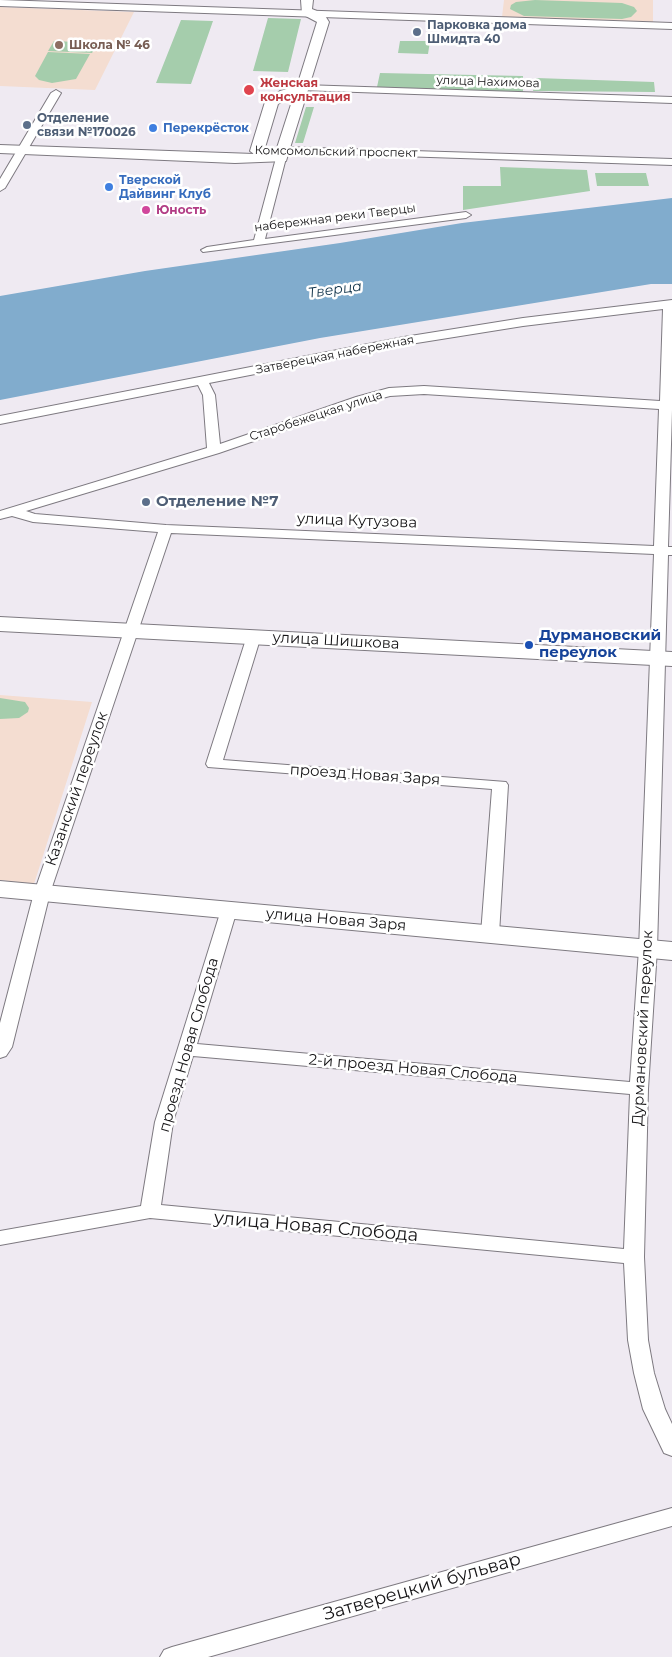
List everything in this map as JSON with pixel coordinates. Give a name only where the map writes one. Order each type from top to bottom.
[{"type":"main road","name":"улица Шишкова","points":[[0,624],[664,658]]},
{"type":"main road","name":"улица Новая Заря","points":[[0,889],[660,950]]},
{"type":"street","points":[[259,242],[282,154],[323,22],[305,9],[307,0]]},
{"type":"street","points":[[0,3],[672,26]]},
{"type":"street","points":[[256,151],[272,102],[285,94],[303,88]]},
{"type":"street","name":"улица Нахимова","points":[[303,88],[672,100]]},
{"type":"street","points":[[0,188],[56,94]]},
{"type":"street","name":"Комсомольский проспект","points":[[0,141],[24,146],[218,154],[256,151],[282,154],[672,162]]},
{"type":"street","name":"Комсомольский проспект","points":[[0,150],[24,146]]},
{"type":"street","name":"Комсомольский проспект","points":[[218,154],[261,164],[277,173]]},
{"type":"street","name":"Комсомольский проспект","points":[[235,159],[282,154]]},
{"type":"street","name":"набережная реки Тверцы","points":[[208,250],[466,215]]},
{"type":"street","name":"Дурмановский переулок","points":[[671,304],[660,950],[639,1089],[634,1258],[638,1340],[644,1373],[654,1409],[672,1447]]},
{"type":"street","name":"Затверецкая набережная","points":[[0,420],[404,341],[523,322],[671,304]]},
{"type":"street","points":[[202,380],[209,395],[214,450]]},
{"type":"street","name":"Старобежецкая улица","points":[[6,513],[214,450],[360,400],[396,391],[430,390],[669,405]]},
{"type":"street","name":"улица Кутузова","points":[[6,513],[33,518],[166,529],[667,550]]},
{"type":"street","name":"Казанский переулок","points":[[0,1052],[3,1047],[42,892],[166,529]]},
{"type":"street","name":"проезд Новая Заря","points":[[254,636],[214,764],[500,785],[490,934]]},
{"type":"street","name":"проезд Новая Слобода","points":[[150,1211],[164,1122],[229,910]]},
{"type":"street","name":"2-й проезд Новая Слобода","points":[[186,1049],[639,1089]]},
{"type":"street","name":"улица Новая Слобода","points":[[0,1238],[150,1211],[634,1258]]},
{"type":"street","name":"Затверецкий бульвар","points":[[172,1657],[672,1517]]},
{"type":"shaded area","points":[[504,0],[653,0],[653,22],[502,17]]},
{"type":"shaded area","name":"Школа № 46","points":[[0,7],[134,12],[95,90],[0,86]]},
{"type":"shaded area","points":[[0,695],[92,702],[34,884],[0,880]]},
{"type":"green space","points":[[535,0],[622,3],[634,7],[637,11],[631,17],[622,19],[524,16],[510,9],[511,5],[516,2]]},
{"type":"green space","points":[[268,18],[301,19],[288,72],[253,71]]},
{"type":"green space","points":[[181,20],[213,21],[191,84],[156,83]]},
{"type":"green space","points":[[54,41],[98,43],[92,53],[48,51]]},
{"type":"green space","points":[[400,41],[430,41],[428,54],[398,53]]},
{"type":"green space","points":[[48,52],[90,54],[76,79],[52,83],[39,80],[35,76]]},
{"type":"green space","points":[[380,73],[523,76],[523,92],[377,87]]},
{"type":"green space","points":[[536,78],[654,82],[655,92],[533,91]]},
{"type":"green space","points":[[306,107],[314,107],[303,143],[295,143]]},
{"type":"green space","points":[[500,167],[587,170],[590,191],[463,210],[463,186],[501,186]]},
{"type":"green space","points":[[595,173],[646,173],[649,186],[597,186]]},
{"type":"green space","points":[[0,698],[25,702],[29,708],[28,712],[19,718],[0,719]]},
{"type":"water","name":"Тверца","points":[[672,198],[672,284],[651,284],[320,338],[0,400],[0,296],[145,271],[340,243],[462,223]]},
{"type":"place","name":"Парковка дома Шмидта 40","points":[[417,32]]},
{"type":"place","name":"Школа № 46","points":[[59,45]]},
{"type":"place","name":"Женская консультация","points":[[249,90]]},
{"type":"place","name":"Отделение связи №170026","points":[[27,125]]},
{"type":"place","name":"Перекрёсток","points":[[153,128]]},
{"type":"place","name":"Тверской Дайвинг Клуб","points":[[109,187]]},
{"type":"place","name":"Юность","points":[[146,210]]},
{"type":"place","name":"Отделение №7","points":[[146,502]]},
{"type":"place","name":"Дурмановский переулок","points":[[529,645]]}]
